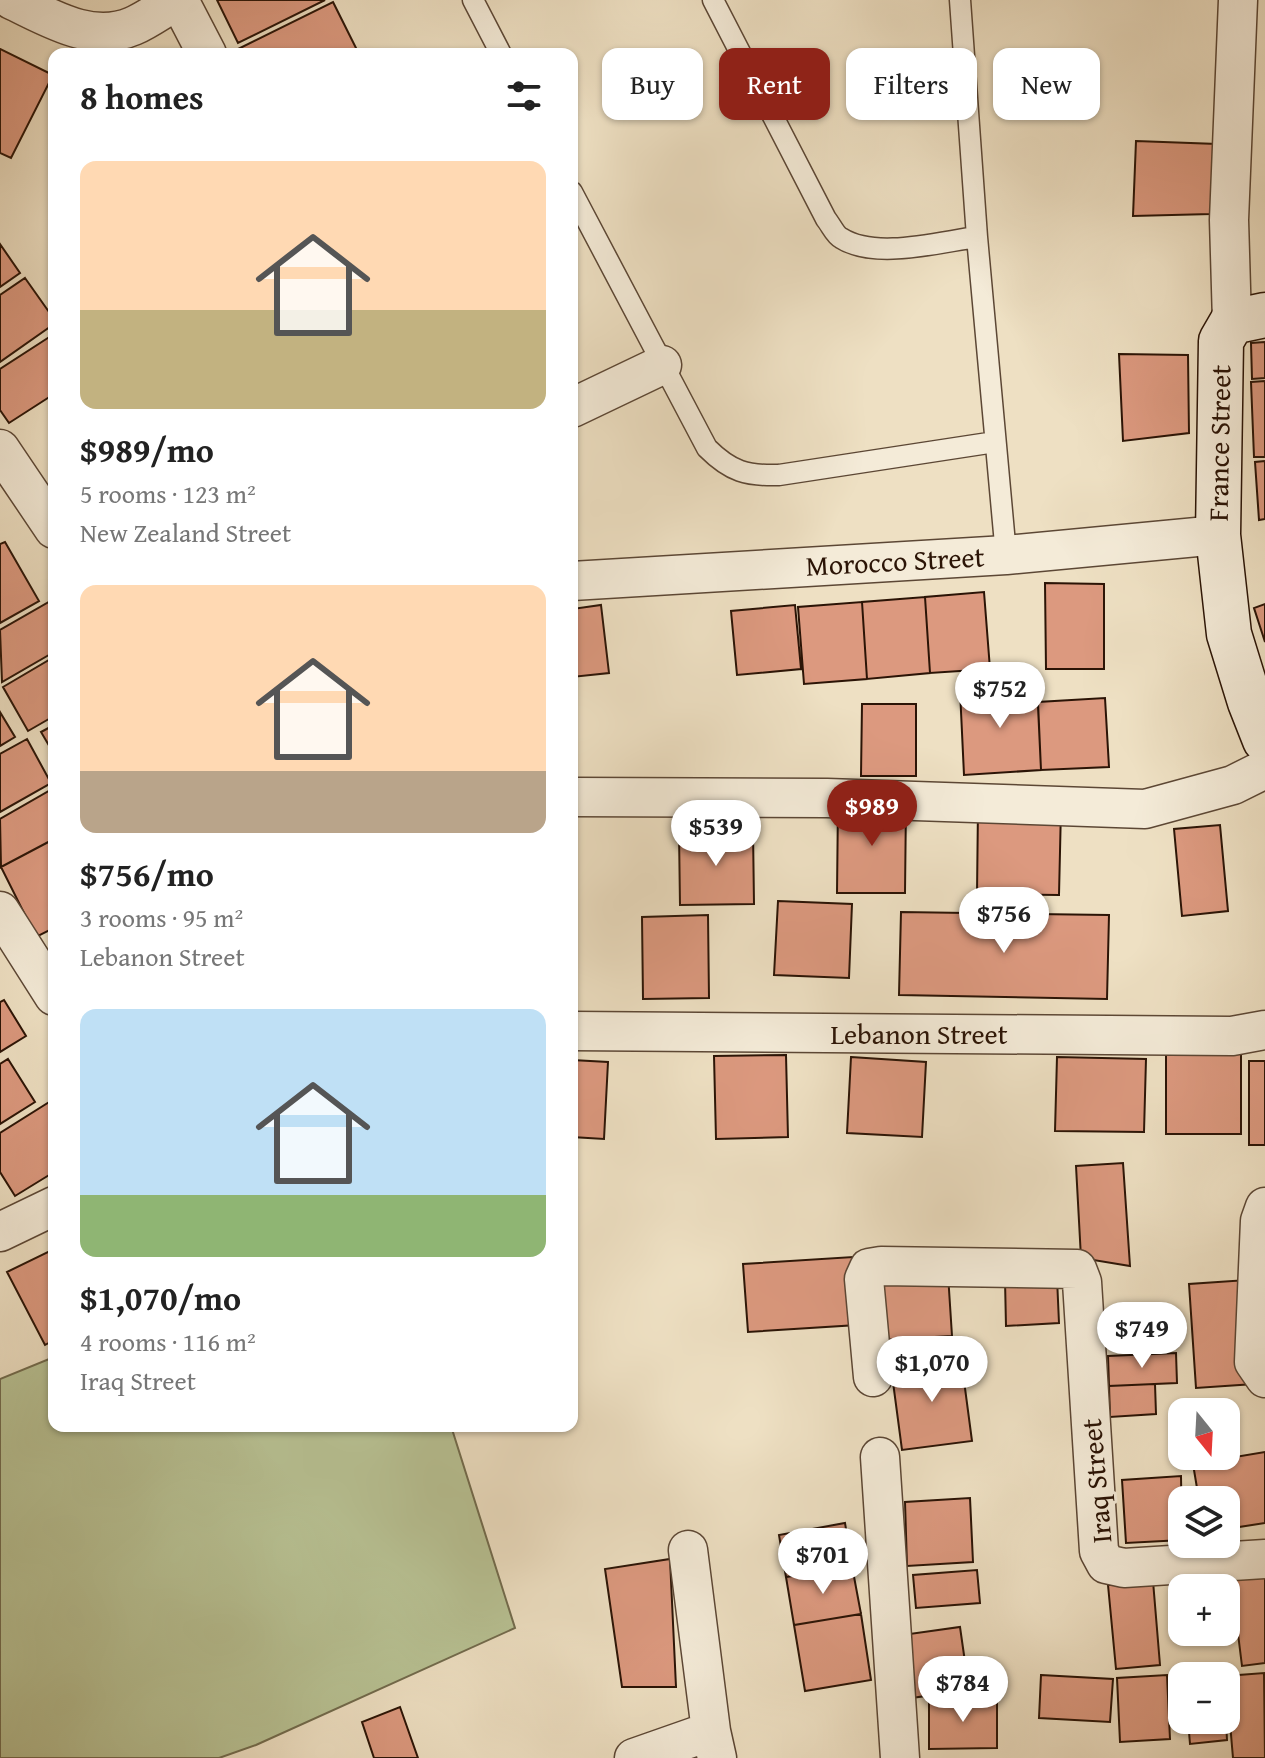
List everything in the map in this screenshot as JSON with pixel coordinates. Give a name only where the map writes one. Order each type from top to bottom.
[{"type":"main road","name":"France Street","points":[[1249,318],[1221,341],[1218,535],[1229,634],[1265,740]]},
{"type":"street","points":[[12,0],[71,28],[100,32],[132,27],[178,0],[204,48]]},
{"type":"street","name":"France Street","points":[[1247,16],[1229,220],[1249,318]]},
{"type":"street","points":[[578,405],[662,365]]},
{"type":"street","points":[[0,449],[48,520]]},
{"type":"street","name":"Morocco Street","points":[[578,581],[1006,555],[1218,535]]},
{"type":"street","points":[[578,797],[827,798],[1145,809],[1233,785],[1265,769]]},
{"type":"street","points":[[0,911],[48,987]]},
{"type":"street","name":"Lebanon Street","points":[[578,1031],[1232,1036],[1265,1030]]},
{"type":"street","points":[[1265,1207],[1260,1221],[1254,1362],[1265,1378]]},
{"type":"street","points":[[0,1232],[48,1209]]},
{"type":"street","name":"Iraq Street","points":[[873,1377],[864,1279],[869,1268],[1077,1269],[1082,1282],[1099,1551],[1106,1564],[1124,1568],[1265,1559]]},
{"type":"street","points":[[880,1457],[900,1758]]},
{"type":"street","points":[[634,1758],[714,1745],[688,1550]]},
{"type":"lane","points":[[473,0],[498,48]]},
{"type":"lane","points":[[713,0],[826,219],[839,238],[862,247],[881,249],[977,237]]},
{"type":"lane","points":[[960,0],[977,237],[1006,555]]},
{"type":"lane","points":[[578,204],[707,448],[724,465],[754,476],[779,475],[995,442]]},
{"type":"green space","points":[[48,1359],[48,1432],[453,1432],[515,1628],[256,1745],[219,1758],[0,1758],[0,1379]]},
{"type":"building","points":[[217,0],[325,0],[238,43]]},
{"type":"building","points":[[333,2],[356,48],[240,48]]},
{"type":"building","points":[[0,49],[48,73],[48,85],[11,158],[0,153]]},
{"type":"building","points":[[1136,141],[1217,144],[1211,214],[1133,216]]},
{"type":"building","points":[[0,244],[20,273],[0,287]]},
{"type":"building","points":[[25,278],[48,311],[48,328],[0,362],[0,295]]},
{"type":"building","points":[[48,338],[48,398],[9,423],[0,410],[0,369]]},
{"type":"building","points":[[1265,342],[1265,378],[1252,379],[1251,343]]},
{"type":"building","points":[[1119,354],[1188,355],[1189,433],[1123,441]]},
{"type":"building","points":[[1265,381],[1265,457],[1254,457],[1251,382]]},
{"type":"building","points":[[1265,461],[1265,519],[1259,520],[1255,462]]},
{"type":"building","points":[[5,542],[39,601],[0,623],[0,544]]},
{"type":"building","points":[[1045,583],[1104,584],[1104,669],[1046,669]]},
{"type":"building","points":[[984,592],[990,669],[930,673],[925,597]]},
{"type":"building","points":[[925,597],[930,673],[867,679],[862,602]]},
{"type":"building","points":[[48,602],[48,655],[2,682],[0,630]]},
{"type":"building","points":[[862,602],[867,679],[804,684],[798,607]]},
{"type":"building","points":[[1265,604],[1265,642],[1254,608]]},
{"type":"building","points":[[601,605],[609,673],[578,676],[578,608]]},
{"type":"building","points":[[795,605],[801,669],[737,675],[731,611]]},
{"type":"building","points":[[48,661],[48,719],[28,731],[3,687]]},
{"type":"building","points":[[1037,685],[1041,770],[964,775],[960,690]]},
{"type":"building","points":[[1105,698],[1109,767],[1041,770],[1038,702]]},
{"type":"building","points":[[862,704],[916,704],[916,776],[861,776]]},
{"type":"building","points":[[0,712],[15,737],[0,746]]},
{"type":"building","points":[[48,728],[48,744],[41,732]]},
{"type":"building","points":[[27,739],[48,778],[48,785],[0,812],[0,754]]},
{"type":"building","points":[[48,791],[48,842],[1,867],[0,819]]},
{"type":"building","points":[[838,803],[906,803],[905,893],[837,893]]},
{"type":"building","points":[[978,807],[1061,808],[1059,895],[977,894]]},
{"type":"building","points":[[1220,825],[1228,911],[1182,916],[1174,829]]},
{"type":"building","points":[[753,831],[754,904],[680,905],[679,832]]},
{"type":"building","points":[[48,842],[48,931],[36,937],[1,867]]},
{"type":"building","points":[[778,901],[852,904],[849,978],[774,975]]},
{"type":"building","points":[[901,912],[1109,915],[1107,999],[899,995]]},
{"type":"building","points":[[708,915],[709,998],[643,999],[642,917]]},
{"type":"building","points":[[4,1000],[26,1036],[0,1052],[0,1002]]},
{"type":"building","points":[[1166,1049],[1241,1050],[1241,1134],[1166,1134]]},
{"type":"building","points":[[786,1055],[788,1137],[716,1139],[714,1056]]},
{"type":"building","points":[[851,1057],[926,1062],[922,1137],[847,1133]]},
{"type":"building","points":[[1057,1057],[1146,1059],[1144,1132],[1055,1131]]},
{"type":"building","points":[[8,1059],[35,1102],[0,1124],[0,1064]]},
{"type":"building","points":[[578,1060],[608,1062],[604,1139],[578,1137]]},
{"type":"building","points":[[1249,1061],[1265,1061],[1265,1145],[1249,1145]]},
{"type":"building","points":[[48,1103],[48,1176],[15,1196],[0,1172],[0,1133]]},
{"type":"building","points":[[1123,1163],[1130,1266],[1081,1258],[1076,1166]]},
{"type":"building","points":[[48,1252],[48,1343],[45,1345],[7,1272]]},
{"type":"building","points":[[853,1257],[857,1325],[748,1332],[743,1264]]},
{"type":"building","points":[[948,1274],[952,1336],[882,1340],[879,1278]]},
{"type":"building","points":[[1057,1278],[1059,1323],[1006,1326],[1005,1280]]},
{"type":"building","points":[[1247,1280],[1254,1384],[1196,1388],[1189,1284]]},
{"type":"building","points":[[1176,1353],[1177,1383],[1109,1386],[1108,1356]]},
{"type":"building","points":[[961,1358],[972,1441],[902,1450],[891,1367]]},
{"type":"building","points":[[1155,1384],[1156,1414],[1110,1417],[1109,1386]]},
{"type":"building","points":[[1265,1452],[1265,1523],[1240,1527],[1240,1486],[1197,1486],[1194,1470],[1240,1470],[1240,1456]]},
{"type":"building","points":[[1181,1476],[1181,1486],[1168,1486],[1168,1541],[1126,1543],[1122,1480]]},
{"type":"building","points":[[970,1498],[973,1562],[907,1566],[905,1502]]},
{"type":"building","points":[[845,1523],[852,1566],[786,1577],[779,1535]]},
{"type":"building","points":[[670,1559],[676,1687],[622,1687],[605,1569]]},
{"type":"building","points":[[852,1566],[861,1614],[794,1625],[786,1577]]},
{"type":"building","points":[[977,1570],[980,1603],[916,1608],[913,1575]]},
{"type":"building","points":[[1265,1572],[1265,1663],[1242,1666],[1240,1576]]},
{"type":"building","points":[[1153,1581],[1160,1665],[1116,1669],[1108,1585]]},
{"type":"building","points":[[861,1614],[871,1680],[805,1691],[794,1625]]},
{"type":"building","points":[[960,1627],[969,1690],[904,1699],[895,1636]]},
{"type":"building","points":[[1264,1673],[1265,1758],[1233,1758],[1231,1734],[1240,1734],[1240,1675]]},
{"type":"building","points":[[1041,1675],[1113,1679],[1110,1722],[1039,1718]]},
{"type":"building","points":[[1167,1675],[1170,1739],[1120,1742],[1117,1678]]},
{"type":"building","points":[[997,1699],[997,1748],[929,1749],[929,1700]]},
{"type":"building","points":[[400,1707],[418,1758],[374,1758],[362,1722]]},
{"type":"building","points":[[1189,1734],[1227,1734],[1227,1740],[1190,1744]]}]
